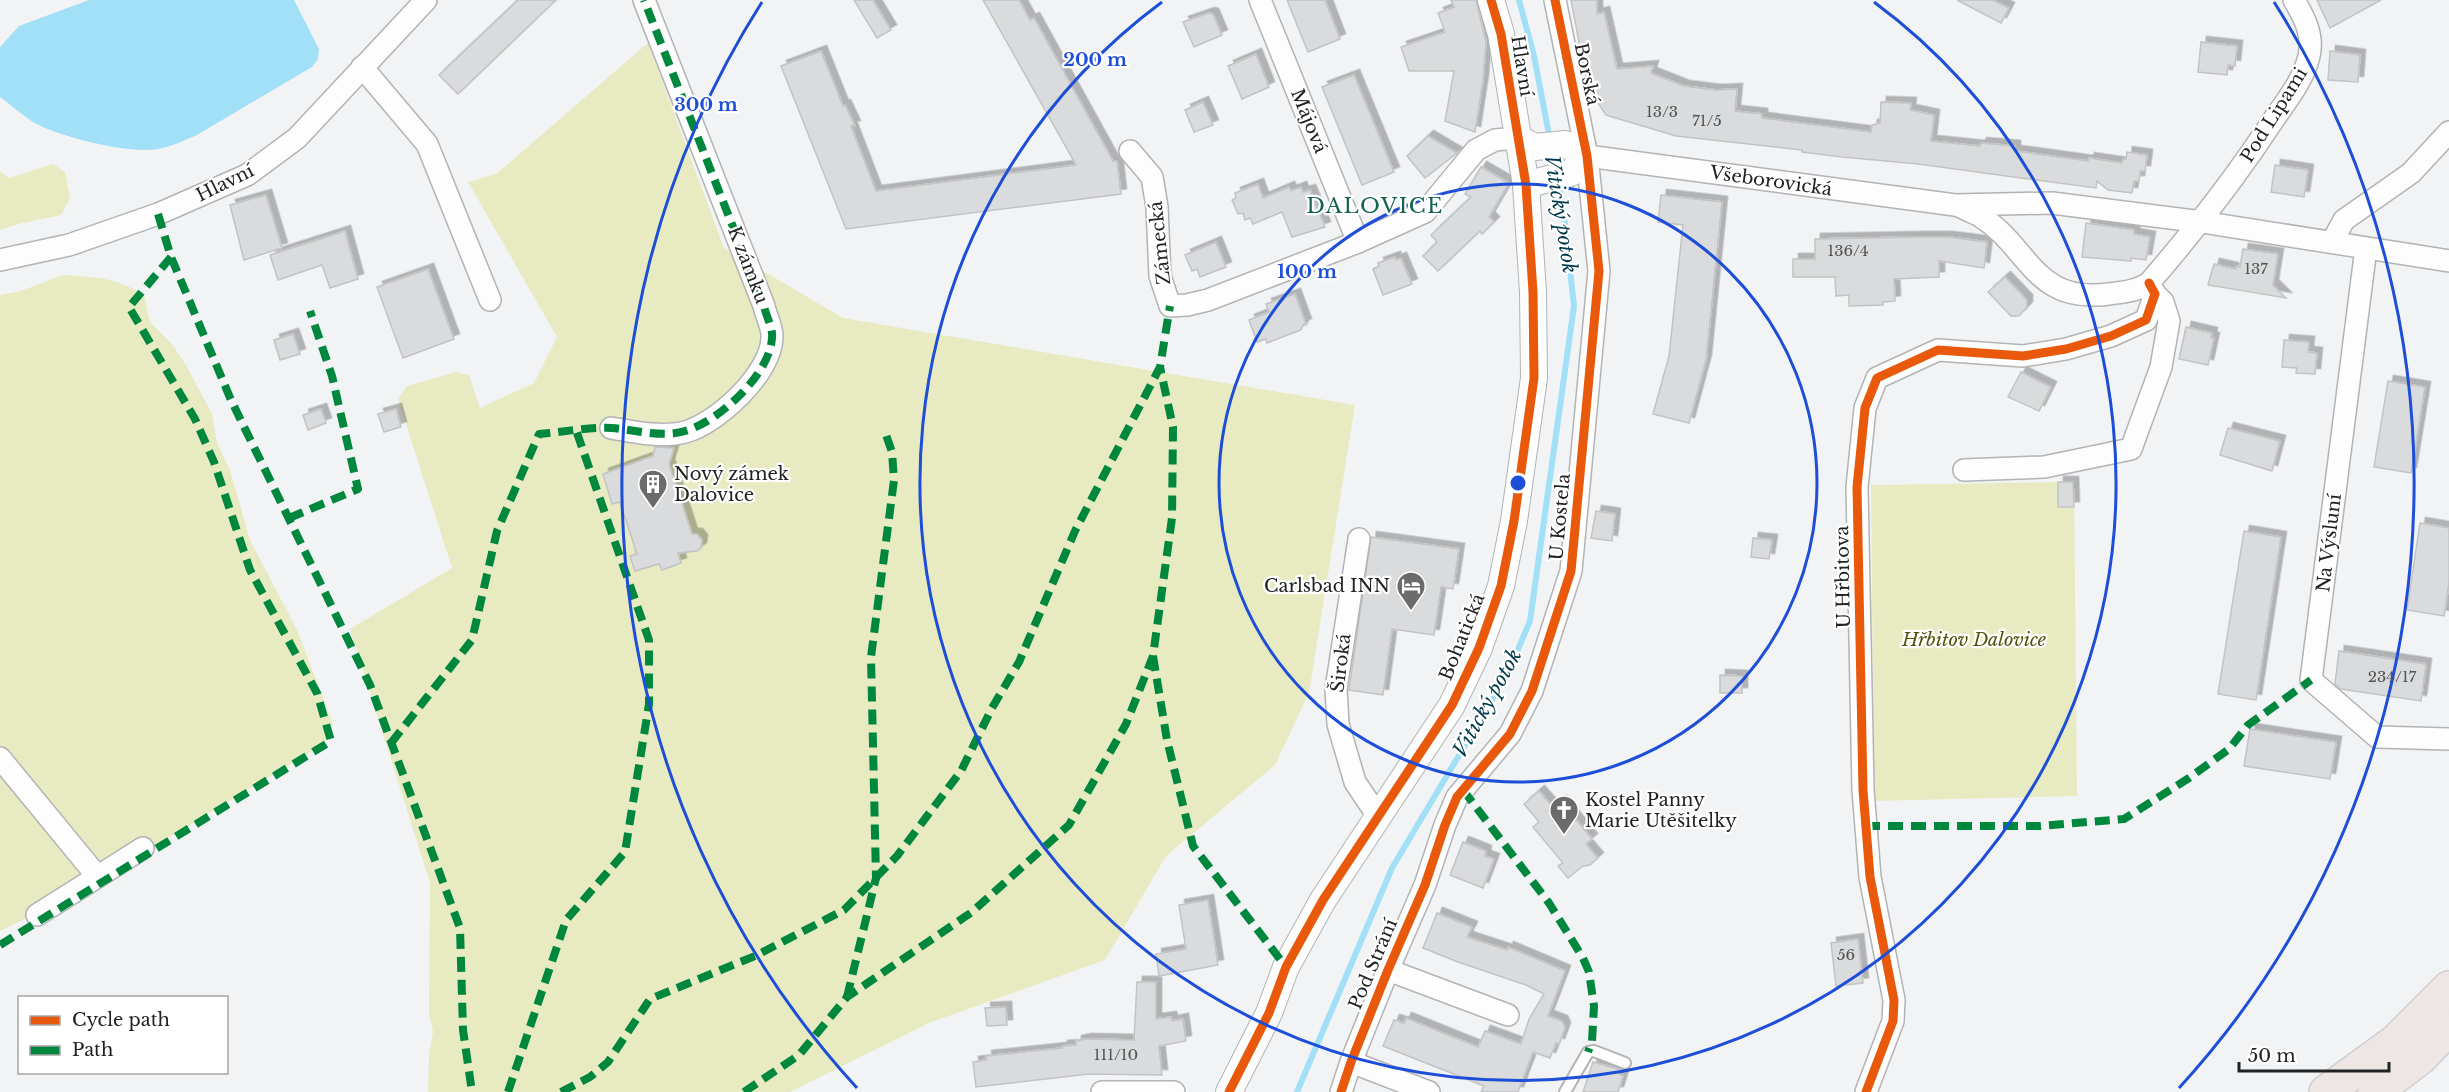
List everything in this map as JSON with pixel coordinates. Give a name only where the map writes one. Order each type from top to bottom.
[{"type":"highway","points":[[2326,1092],[2396,1041],[2449,988]]},
{"type":"highway","points":[[2394,1092],[2420,1058],[2449,1028]]},
{"type":"highway","points":[[2375,1092],[2420,1058]]},
{"type":"street","name":"Hlavní","points":[[0,260],[69,245],[158,214],[248,175],[297,138],[426,0]]},
{"type":"street","name":"K zámku","points":[[611,428],[647,433],[684,432],[706,422],[731,404],[753,381],[768,356],[772,336],[764,306],[644,0]]},
{"type":"street","name":"Májová","points":[[1260,0],[1358,242]]},
{"type":"street","name":"Hlavní","points":[[1491,0],[1526,142]]},
{"type":"street","name":"Borská","points":[[1555,0],[1575,157]]},
{"type":"street","name":"Pod Lipami","points":[[2202,222],[2302,75],[2310,55],[2310,35],[2294,0]]},
{"type":"street","points":[[362,66],[427,144],[490,300]]},
{"type":"street","points":[[2332,242],[2344,220],[2411,173],[2449,132]]},
{"type":"street","name":"Zámecká","points":[[1130,151],[1152,177],[1157,207],[1160,276],[1170,306],[1208,300],[1358,242],[1425,212],[1476,150],[1495,140],[1526,142]]},
{"type":"street","points":[[1526,142],[1575,157]]},
{"type":"street","name":"Bohatická","points":[[1229,1092],[1269,1013],[1286,968],[1323,900],[1377,815],[1452,705],[1479,648],[1501,586],[1514,521],[1533,378],[1533,182],[1526,142]]},
{"type":"street","points":[[1533,182],[1575,157]]},
{"type":"street","name":"Všeborovická","points":[[1575,157],[1955,205],[2052,203],[2202,222],[2449,261]]},
{"type":"street","name":"U Kostela","points":[[1437,849],[1457,797],[1510,734],[1532,691],[1571,571],[1599,271],[1575,157]]},
{"type":"street","name":"Všeborovická","points":[[1955,205],[1981,217],[2045,281],[2065,290],[2084,295],[2104,295],[2152,289]]},
{"type":"street","points":[[1964,470],[2044,467],[2131,449],[2161,367],[2169,321],[2163,303],[2152,289],[2202,222]]},
{"type":"street","name":"Na Výsluní","points":[[2366,248],[2311,680],[2377,737],[2449,739]]},
{"type":"street","name":"U Hřbitova","points":[[1866,1092],[1893,1021],[1894,1000],[1870,877],[1863,790],[1857,487],[1865,408],[1877,378],[1938,350],[2023,356],[2066,349],[2111,336],[2146,320],[2152,289]]},
{"type":"street","name":"Široká","points":[[1359,539],[1336,689],[1338,724],[1355,782],[1377,815]]},
{"type":"street","points":[[0,758],[97,876]]},
{"type":"street","points":[[37,915],[143,849]]},
{"type":"street","name":"Pod Strání","points":[[1341,1092],[1388,970],[1425,885],[1437,849]]},
{"type":"street","name":"Pod Strání","points":[[1388,970],[1508,1015]]},
{"type":"street","points":[[1351,1062],[1429,1092]]},
{"type":"street","points":[[1102,1092],[1174,1092]]},
{"type":"lane","points":[[1565,1092],[1588,1052],[1594,1051],[1624,1062]]},
{"type":"green space","points":[[648,43],[724,248],[843,318],[1355,405],[1309,693],[1275,765],[1166,856],[1105,960],[929,1023],[790,1092],[428,1092],[429,1055],[433,1032],[429,1015],[430,883],[350,629],[452,568],[398,399],[407,386],[456,372],[469,375],[480,408],[534,383],[557,337],[468,182],[496,174]]},
{"type":"green space","points":[[53,164],[65,172],[70,199],[61,215],[0,230],[0,171],[9,178]]},
{"type":"green space","points":[[62,275],[114,281],[144,295],[150,322],[172,344],[212,414],[217,443],[230,470],[250,540],[297,630],[333,724],[324,744],[70,897],[0,931],[0,295],[21,291]]},
{"type":"green space","name":"Hřbitov Dalovice","points":[[2074,482],[2077,796],[1874,801],[1871,485]]},
{"type":"water","points":[[89,0],[294,0],[319,49],[318,59],[312,67],[197,135],[168,147],[145,150],[94,143],[45,128],[33,122],[0,97],[0,47],[19,26]]},
{"type":"building","points":[[518,0],[556,0],[458,94],[439,75]]},
{"type":"building","points":[[854,0],[873,0],[891,30],[877,38]]},
{"type":"building","points":[[983,0],[1019,0],[1030,20],[1034,18],[1113,161],[1117,161],[1121,194],[846,229],[781,66],[821,51],[843,106],[845,105],[855,126],[851,126],[876,191],[1076,165]]},
{"type":"building","points":[[1287,0],[1325,0],[1340,39],[1308,52]]},
{"type":"building","points":[[1451,0],[1476,0],[1486,42],[1475,132],[1445,121],[1454,71],[1409,71],[1401,47],[1445,32],[1438,13],[1454,7]]},
{"type":"building","points":[[1571,0],[1597,0],[1597,14],[1604,12],[1617,69],[1653,66],[1651,73],[1684,86],[1716,90],[1737,89],[1735,111],[1762,114],[1762,118],[1871,132],[1872,125],[1880,123],[1881,102],[1911,103],[1910,110],[1934,115],[1931,141],[1980,146],[1981,143],[2015,146],[2015,151],[2088,161],[2089,158],[2122,163],[2123,159],[2126,159],[2127,152],[2147,155],[2145,171],[2140,171],[2139,181],[2134,181],[2132,193],[2108,190],[2097,181],[2096,188],[1918,164],[1676,136],[1606,115],[1588,88]]},
{"type":"building","points":[[1957,0],[1993,0],[2009,8],[2001,23]]},
{"type":"building","points":[[2317,0],[2381,0],[2330,28]]},
{"type":"building","points":[[1209,13],[1213,14],[1222,35],[1194,47],[1183,22]]},
{"type":"building","points":[[2201,42],[2237,46],[2235,66],[2228,65],[2227,75],[2198,72]]},
{"type":"building","points":[[2330,51],[2360,55],[2358,82],[2328,80]]},
{"type":"building","points":[[1256,54],[1269,87],[1242,99],[1228,66]]},
{"type":"building","points":[[1354,75],[1394,172],[1362,185],[1322,87]]},
{"type":"building","points":[[1203,102],[1213,125],[1194,132],[1185,110]]},
{"type":"building","points":[[1428,136],[1457,153],[1425,178],[1407,156]]},
{"type":"building","points":[[2275,165],[2308,170],[2304,197],[2271,192]]},
{"type":"building","points":[[1481,167],[1509,183],[1489,217],[1494,222],[1482,234],[1480,231],[1438,271],[1423,256],[1437,242],[1431,235],[1471,197],[1465,194]]},
{"type":"building","points":[[1258,184],[1263,198],[1289,187],[1291,191],[1301,187],[1303,192],[1310,190],[1325,227],[1292,237],[1282,212],[1253,224],[1250,218],[1245,220],[1243,213],[1238,214],[1232,200],[1236,198],[1235,193]]},
{"type":"building","points":[[266,195],[282,248],[244,260],[230,205]]},
{"type":"building","points":[[1661,195],[1722,202],[1706,360],[1689,423],[1653,414],[1669,356],[1683,225],[1658,222]]},
{"type":"building","points":[[2086,223],[2134,230],[2134,234],[2150,237],[2146,260],[2082,257]]},
{"type":"building","points":[[345,231],[358,279],[330,288],[322,265],[278,280],[270,255]]},
{"type":"building","points":[[1948,237],[1987,242],[1984,268],[1939,261],[1939,277],[1894,279],[1895,301],[1883,302],[1883,305],[1849,306],[1849,295],[1836,296],[1835,277],[1793,277],[1793,259],[1815,259],[1815,239]]},
{"type":"building","points":[[1216,242],[1226,267],[1200,277],[1197,269],[1192,271],[1185,255]]},
{"type":"building","points":[[2243,249],[2278,254],[2273,285],[2286,298],[2208,285],[2214,264],[2236,269],[2236,266],[2240,267]]},
{"type":"building","points":[[1395,257],[1396,260],[1401,258],[1412,284],[1383,295],[1373,269],[1379,266],[1378,263]]},
{"type":"building","points":[[428,269],[454,339],[403,358],[377,287]]},
{"type":"building","points":[[2005,277],[2027,300],[2027,307],[2019,316],[2011,316],[1988,292]]},
{"type":"building","points":[[1295,294],[1306,324],[1301,330],[1267,343],[1266,339],[1257,342],[1249,320],[1269,312],[1266,304]]},
{"type":"building","points":[[2186,327],[2212,333],[2211,338],[2214,338],[2208,365],[2179,359]]},
{"type":"building","points":[[293,334],[300,354],[280,360],[274,340]]},
{"type":"building","points":[[2284,340],[2309,342],[2308,352],[2317,353],[2315,374],[2296,373],[2297,368],[2282,367]]},
{"type":"building","points":[[2021,372],[2051,387],[2039,411],[2008,397]]},
{"type":"building","points":[[2388,381],[2425,387],[2411,473],[2374,467]]},
{"type":"building","points":[[321,409],[326,423],[308,430],[303,415]]},
{"type":"building","points":[[396,409],[401,427],[384,432],[378,414]]},
{"type":"building","points":[[2228,428],[2280,441],[2272,471],[2220,455]]},
{"type":"building","name":"Nový zámek Dalovice","points":[[655,447],[674,448],[669,464],[692,534],[697,534],[702,540],[701,548],[697,551],[678,553],[681,563],[662,570],[659,564],[635,571],[630,556],[637,554],[620,502],[612,504],[603,474],[653,456]]},
{"type":"building","points":[[2058,482],[2073,482],[2074,507],[2058,507]]},
{"type":"building","points":[[1596,511],[1615,514],[1612,541],[1591,538]]},
{"type":"building","points":[[2420,523],[2449,528],[2449,583],[2444,616],[2407,610]]},
{"type":"building","points":[[2244,531],[2281,537],[2256,700],[2218,694]]},
{"type":"building","points":[[1371,537],[1459,549],[1453,589],[1441,587],[1434,635],[1392,629],[1383,695],[1349,690]]},
{"type":"building","points":[[1753,538],[1772,540],[1769,559],[1751,557]]},
{"type":"building","points":[[2339,651],[2426,664],[2421,701],[2341,689],[2335,684]]},
{"type":"building","points":[[1720,675],[1742,676],[1742,693],[1720,693]]},
{"type":"building","points":[[2250,729],[2336,742],[2330,779],[2244,766]]},
{"type":"building","name":"Kostel Panny Marie Utěšitelky","points":[[1539,791],[1553,807],[1561,801],[1592,839],[1586,844],[1598,858],[1568,878],[1558,866],[1563,863],[1533,827],[1539,822],[1524,804]]},
{"type":"building","points":[[1463,842],[1486,851],[1485,856],[1494,859],[1483,888],[1450,875]]},
{"type":"building","points":[[1208,900],[1218,965],[1159,976],[1156,954],[1186,949],[1179,905]]},
{"type":"building","points":[[1437,913],[1472,927],[1467,937],[1507,950],[1508,947],[1565,971],[1548,1016],[1562,1021],[1565,1028],[1559,1044],[1556,1043],[1550,1058],[1533,1052],[1518,1092],[1481,1092],[1484,1086],[1383,1046],[1394,1020],[1404,1023],[1406,1018],[1478,1047],[1485,1031],[1521,1044],[1529,1019],[1544,994],[1526,985],[1423,948]]},
{"type":"building","points":[[1858,939],[1863,983],[1836,986],[1831,943]]},
{"type":"building","points":[[1137,982],[1156,982],[1156,1019],[1171,1017],[1172,1021],[1183,1019],[1186,1041],[1159,1046],[1162,1075],[1089,1074],[976,1087],[973,1062],[987,1060],[986,1056],[1062,1048],[1062,1046],[1076,1045],[1076,1041],[1086,1039],[1134,1040]]},
{"type":"building","points":[[1006,1007],[1007,1025],[987,1026],[985,1008]]},
{"type":"building","points":[[1593,1062],[1621,1070],[1619,1074],[1623,1076],[1618,1092],[1583,1092]]},
{"type":"waterway","name":"Vitický potok","points":[[1519,0],[1534,56],[1550,140]]},
{"type":"waterway","name":"Vitický potok","points":[[1297,1092],[1392,868],[1508,673],[1530,621],[1574,306],[1558,182]]},
{"type":"marked path","points":[[391,743],[472,640],[497,531],[539,434],[603,428],[658,434],[685,431],[698,426],[727,407],[753,381],[769,351],[772,333],[764,306],[644,0]]},
{"type":"marked path","points":[[158,214],[171,257],[231,400],[370,685],[460,928],[463,1030],[472,1092]]},
{"type":"marked path","points":[[0,945],[331,741],[317,693],[250,570],[214,462],[195,419],[129,307],[171,257]]},
{"type":"marked path","points":[[561,1092],[590,1077],[608,1062],[650,999],[755,956],[844,910],[897,856],[961,771],[992,708],[1019,662],[1075,531],[1160,367],[1170,306]]},
{"type":"marked path","points":[[289,518],[358,489],[332,376],[310,311]]},
{"type":"marked path","points":[[744,1092],[799,1055],[847,997],[972,912],[1069,825],[1126,724],[1153,656],[1172,518],[1173,427],[1160,367]]},
{"type":"marked path","points":[[847,997],[876,878],[871,657],[894,480],[892,452],[884,429]]},
{"type":"marked path","points":[[508,1092],[566,920],[625,852],[649,704],[649,640],[576,430]]},
{"type":"marked path","points":[[1153,656],[1167,740],[1193,846],[1286,967]]},
{"type":"marked path","points":[[1865,826],[2040,826],[2124,819],[2189,778],[2229,749],[2248,725],[2311,680]]},
{"type":"marked path","points":[[1463,790],[1549,903],[1583,958],[1589,972],[1594,1006],[1592,1041],[1588,1052]]},
{"type":"cycle path","points":[[1229,1092],[1269,1013],[1286,967],[1323,900],[1452,705],[1479,648],[1501,586],[1514,521],[1534,378],[1533,292],[1526,185],[1501,34],[1491,0]]},
{"type":"cycle path","points":[[1341,1092],[1388,970],[1425,885],[1457,797],[1510,734],[1532,691],[1571,571],[1599,271],[1587,156],[1555,0]]},
{"type":"cycle path","points":[[1866,1092],[1893,1021],[1894,1000],[1870,877],[1863,790],[1857,487],[1865,408],[1877,378],[1938,350],[2023,356],[2066,349],[2111,336],[2146,320],[2155,294],[2149,283]]},
{"type":"place","name":"Nový zámek Dalovice","points":[[653,510]]},
{"type":"place","name":"Carlsbad INN","points":[[1411,612]]},
{"type":"place","name":"Kostel Panny Marie Utěšitelky","points":[[1564,836]]},
{"type":"district","name":"DALOVICE","points":[[1375,206]]}]
